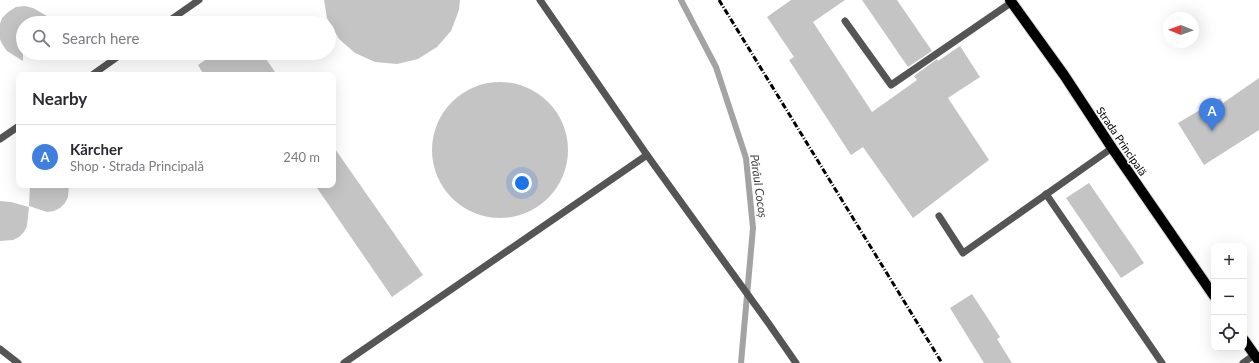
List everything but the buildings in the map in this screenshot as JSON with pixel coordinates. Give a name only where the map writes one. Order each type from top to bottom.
[{"type":"main road","name":"Strada Principală","points":[[1011,1],[1064,75],[1112,148],[1211,292]]},
{"type":"main road","points":[[1247,344],[1257,358]]},
{"type":"lane","points":[[176,16],[199,0]]},
{"type":"lane","points":[[540,0],[647,155],[796,363]]},
{"type":"lane","points":[[845,21],[891,85],[1011,1]]},
{"type":"lane","points":[[96,72],[113,60]]},
{"type":"lane","points":[[0,139],[16,128]]},
{"type":"lane","points":[[939,216],[963,253],[1112,148]]},
{"type":"lane","points":[[344,363],[647,155]]},
{"type":"lane","points":[[1046,194],[1162,363]]},
{"type":"lane","points":[[0,349],[18,363]]},
{"type":"lane","points":[[1243,363],[1257,358]]},
{"type":"waterway","name":"Pârâul Cocoș","points":[[681,0],[716,67],[746,158],[753,228],[741,363]]},
{"type":"railway","points":[[719,0],[942,363]]},
{"type":"place","name":"Kärcher","points":[[1212,131]]}]
